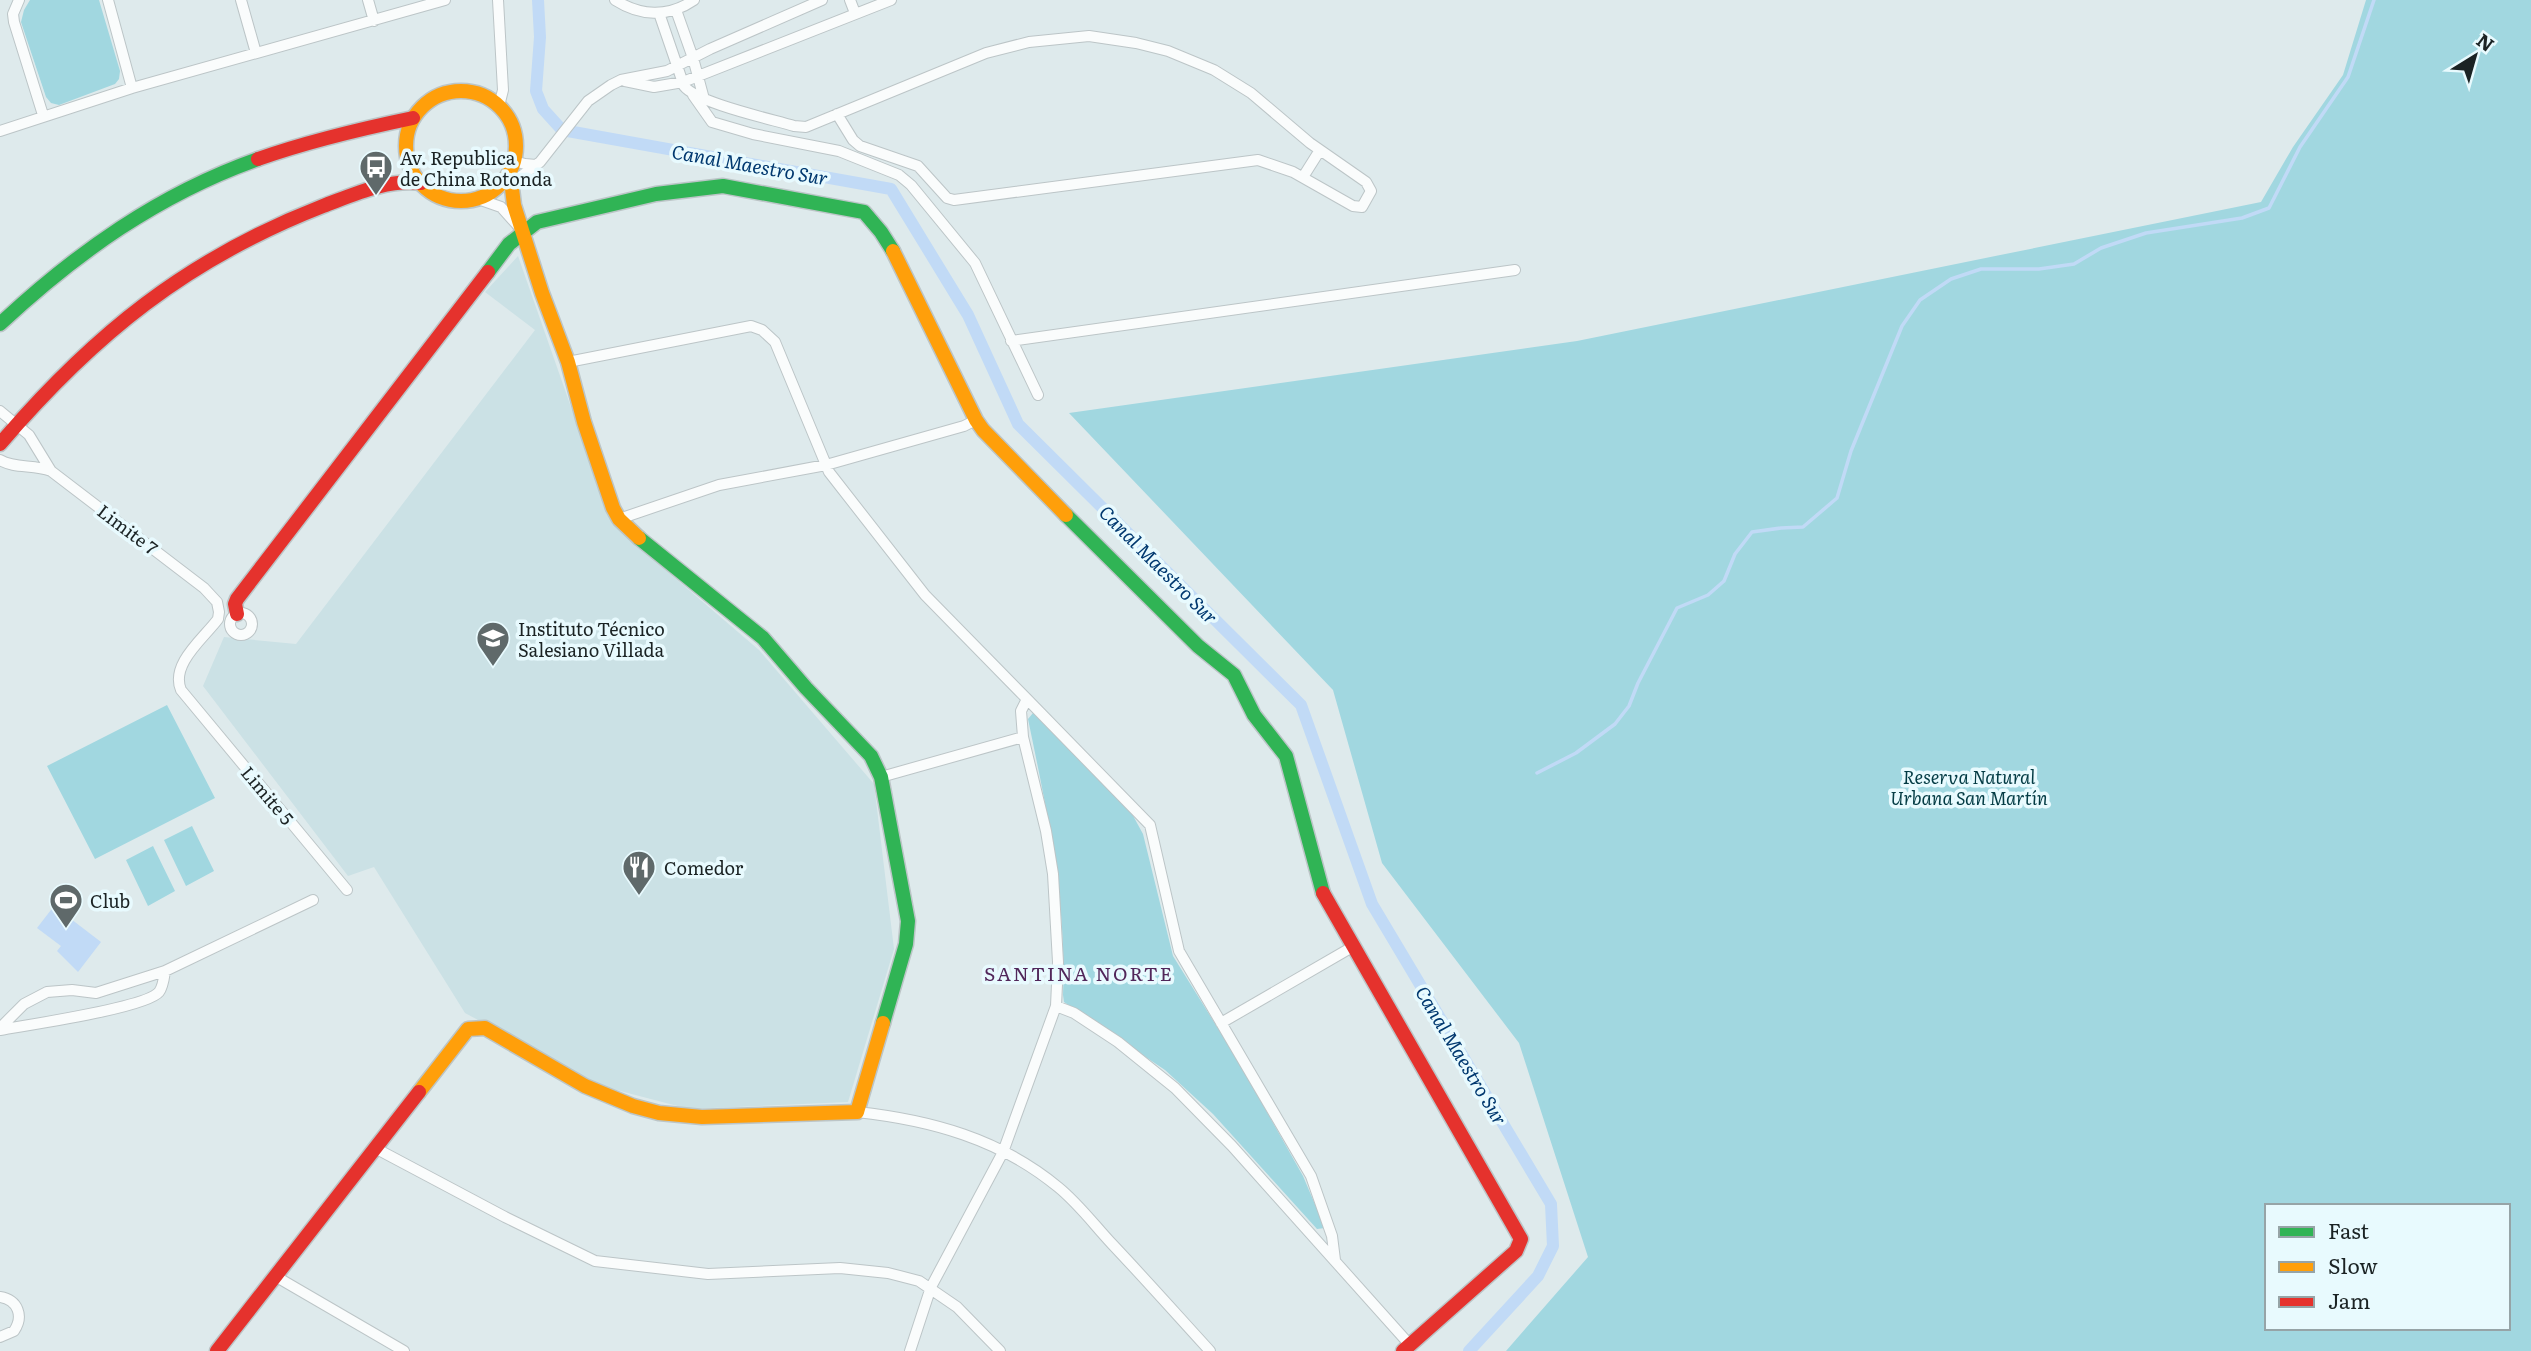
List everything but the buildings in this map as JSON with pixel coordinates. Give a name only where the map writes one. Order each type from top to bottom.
[{"type":"street","points":[[19,0],[13,14],[14,22],[43,115]]},
{"type":"street","points":[[108,0],[132,88]]},
{"type":"street","points":[[241,0],[256,52]]},
{"type":"street","points":[[368,0],[374,20]]},
{"type":"street","points":[[0,131],[132,88],[445,0]]},
{"type":"street","points":[[498,0],[503,90],[499,106]]},
{"type":"street","points":[[615,0],[643,13],[676,10],[694,0]]},
{"type":"street","points":[[509,175],[536,164],[594,96],[621,80],[657,74],[678,66],[822,0]]},
{"type":"street","points":[[850,0],[855,13]]},
{"type":"street","points":[[621,80],[654,87],[682,82],[891,0]]},
{"type":"street","points":[[676,10],[704,99]]},
{"type":"street","points":[[659,13],[682,82],[712,122],[753,134],[839,151],[899,176],[926,201],[975,263],[986,282],[1038,395]]},
{"type":"street","points":[[693,95],[794,126],[813,125],[837,114],[986,53],[1042,40],[1089,36],[1168,51],[1214,70],[1251,93],[1321,150],[1366,182],[1371,191],[1363,207],[1353,206],[1303,177],[1268,162],[1251,160],[954,200],[947,198],[918,166],[860,146],[853,140],[837,114]]},
{"type":"street","points":[[421,183],[408,162],[406,147],[408,132],[424,105],[453,91],[478,94],[499,106],[510,120],[515,137],[508,203],[524,231],[542,293],[569,362],[584,422],[619,519],[763,638],[806,688],[871,755],[881,777],[909,928],[898,978],[857,1112]]},
{"type":"street","points":[[0,324],[54,275],[107,234],[174,195],[238,165],[302,142],[414,118]]},
{"type":"street","points":[[1303,177],[1321,150]]},
{"type":"street","points":[[478,199],[525,164],[536,164]]},
{"type":"street","points":[[0,444],[77,358],[109,329],[174,279],[242,240],[317,208],[400,181],[421,183],[449,200],[478,199],[508,203]]},
{"type":"street","points":[[237,614],[237,599],[509,244],[537,222],[656,194],[712,186],[864,212],[881,232],[900,263],[976,420],[1136,586],[1198,646],[1231,671],[1254,715],[1282,747],[1324,897],[1519,1232],[1521,1239],[1516,1251],[1407,1348],[1335,1260],[1199,1111],[1134,1053],[1074,1013],[1056,1006]]},
{"type":"street","points":[[1011,341],[1515,270]]},
{"type":"street","points":[[569,362],[744,327],[762,330],[775,342],[826,465],[925,595],[1147,821],[1176,942],[1311,1175],[1332,1236],[1335,1260]]},
{"type":"street","points":[[0,411],[29,435],[51,471]]},
{"type":"street","points":[[619,519],[719,485],[826,465],[964,426],[976,420]]},
{"type":"street","points":[[0,460],[9,464],[38,465],[51,471]]},
{"type":"street","name":"Limite 7","points":[[51,471],[205,588],[217,602],[219,612],[214,624],[183,663],[177,682],[188,700]]},
{"type":"street","points":[[910,1351],[931,1287],[1003,1152],[1056,1006],[1058,961],[1053,874],[1046,831],[1023,737],[1021,711],[1027,699]]},
{"type":"street","name":"Limite 5","points":[[188,700],[347,890]]},
{"type":"street","points":[[881,777],[1023,737]]},
{"type":"street","points":[[0,1029],[24,1004],[47,992],[72,990],[96,993],[165,971],[313,900]]},
{"type":"street","points":[[1221,1023],[1354,946]]},
{"type":"street","points":[[0,1029],[98,1013],[152,997],[160,990],[165,971]]},
{"type":"street","points":[[217,1351],[463,1033],[478,1027],[585,1086],[633,1106],[660,1113],[702,1117],[857,1112],[934,1124],[1003,1152],[1040,1174],[1073,1201],[1210,1351]]},
{"type":"street","points":[[375,1147],[493,1212],[595,1261],[708,1274],[851,1269],[902,1276],[931,1287],[957,1307],[1000,1351]]},
{"type":"street","points":[[275,1276],[404,1351]]},
{"type":"street","points":[[0,1297],[12,1301],[20,1319],[14,1331],[0,1337]]},
{"type":"shaded area","name":"Instituto Técnico Salesiano Villada","points":[[518,256],[612,524],[759,650],[874,784],[894,949],[848,1102],[689,1109],[601,1086],[465,1013],[374,867],[348,876],[203,686],[224,637],[296,644],[535,330],[485,292]]},
{"type":"shaded area","points":[[54,906],[101,942],[78,972],[57,951],[61,946],[37,928]]},
{"type":"green space","points":[[30,0],[99,0],[120,71],[115,84],[59,105],[51,103],[46,97],[21,22]]},
{"type":"green space","name":"Reserva Natural Urbana San Martín","points":[[2366,0],[2531,0],[2531,1351],[1506,1351],[1588,1257],[1519,1043],[1382,863],[1333,690],[1069,413],[1577,341],[2261,202],[2293,147],[2343,75]]},
{"type":"green space","points":[[167,705],[215,798],[95,859],[47,766]]},
{"type":"green space","points":[[1033,713],[1131,812],[1143,834],[1173,956],[1237,1059],[1303,1176],[1325,1228],[1317,1229],[1213,1114],[1165,1070],[1064,1002],[1059,891],[1028,719]]},
{"type":"green space","points":[[192,826],[214,871],[186,886],[164,840]]},
{"type":"green space","points":[[153,846],[175,891],[148,906],[126,860]]},
{"type":"waterway","name":"Canal Maestro Sur","points":[[538,0],[540,37],[536,91],[543,109],[562,130],[891,189],[968,315],[1018,424],[1301,705],[1372,904],[1551,1204],[1553,1246],[1538,1276],[1469,1351]]},
{"type":"waterway","points":[[1537,773],[1576,753],[1615,724],[1629,706],[1677,608],[1708,595],[1724,581],[1735,554],[1752,532],[1803,527],[1837,498],[1851,451],[1902,326],[1920,300],[1951,279],[1981,269],[2039,269],[2074,264],[2101,248],[2146,233],[2242,218],[2269,208],[2300,147],[2348,77],[2374,0]]},
{"type":"traffic: fast","points":[[0,324],[58,273],[120,228],[187,190],[258,159]]},
{"type":"traffic: fast","points":[[488,272],[509,244],[537,222],[656,194],[723,186],[864,212],[893,251]]},
{"type":"traffic: fast","points":[[1066,515],[1198,646],[1234,675],[1254,715],[1286,756],[1323,893]]},
{"type":"traffic: fast","points":[[639,538],[763,638],[871,756],[881,777],[908,921],[906,944],[883,1023]]},
{"type":"traffic: slow","points":[[461,91],[482,95],[500,107],[512,125],[516,146],[512,167],[500,185],[482,197],[461,201],[440,197],[422,185],[410,167],[406,146],[410,125],[422,107],[440,95],[461,91]]},
{"type":"traffic: slow","points":[[510,172],[514,205],[542,293],[568,362],[584,422],[613,508],[619,519],[639,538]]},
{"type":"traffic: slow","points":[[893,251],[976,420],[1066,515]]},
{"type":"traffic: slow","points":[[419,1092],[468,1029],[485,1028],[585,1086],[633,1106],[659,1113],[702,1117],[857,1112],[883,1023]]},
{"type":"traffic: jam","points":[[258,159],[335,136],[413,118]]},
{"type":"traffic: jam","points":[[0,444],[35,404],[108,334],[186,276],[228,250],[323,206],[383,185],[421,183]]},
{"type":"traffic: jam","points":[[237,614],[237,599],[488,272]]},
{"type":"traffic: jam","points":[[1323,893],[1521,1239],[1516,1251],[1403,1351]]},
{"type":"traffic: jam","points":[[217,1351],[419,1092]]},
{"type":"place","name":"Av. Republica de China Rotonda","points":[[376,197]]},
{"type":"place","name":"Instituto Técnico Salesiano Villada","points":[[493,668]]},
{"type":"place","name":"Comedor","points":[[639,897]]},
{"type":"place","name":"Club","points":[[66,930]]},
{"type":"district","name":"SANTINA NORTE","points":[[1079,973]]}]
